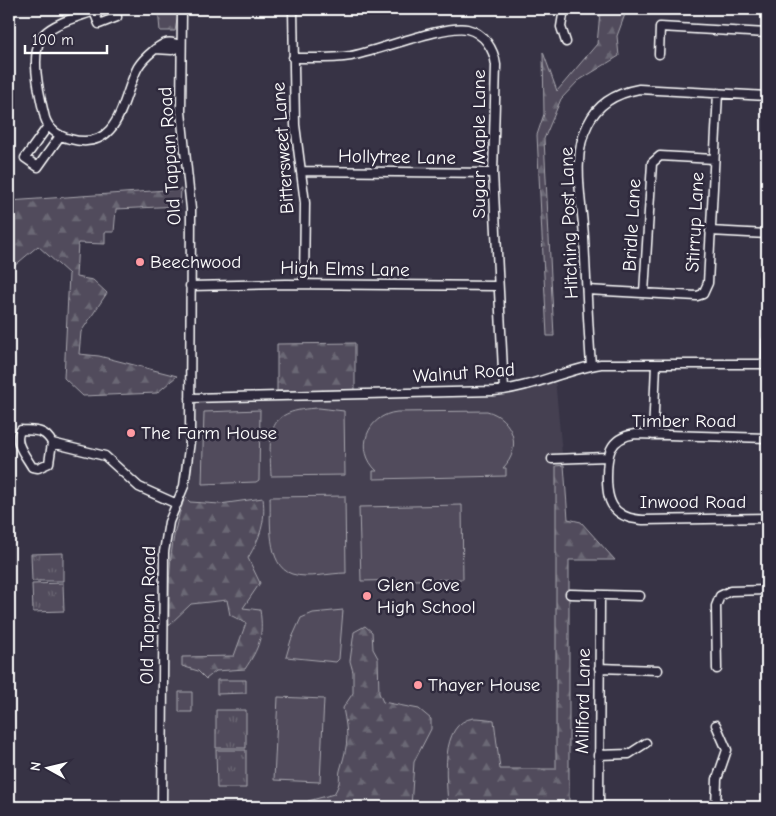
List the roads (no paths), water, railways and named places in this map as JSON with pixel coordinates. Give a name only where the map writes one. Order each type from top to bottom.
[{"type":"street","points":[[114,9],[117,17],[99,24],[94,10],[52,29],[44,34],[36,49],[43,110],[48,126],[60,136],[85,141],[97,138],[108,131],[122,112],[138,67],[155,50],[172,50],[181,46]]},
{"type":"street","name":"Old Tappan Road","points":[[162,807],[164,552],[167,528],[177,504],[188,467],[190,398],[191,209],[182,134],[182,9]]},
{"type":"street","name":"Bittersweet Lane","points":[[293,9],[295,125],[305,203],[304,284]]},
{"type":"street","points":[[564,9],[561,27],[566,42]]},
{"type":"street","points":[[658,54],[660,27],[767,33]]},
{"type":"street","name":"Sugar Maple Lane","points":[[293,58],[351,56],[451,29],[467,29],[475,32],[487,42],[495,58],[493,173],[504,390]]},
{"type":"street","name":"Hitching Post Lane","points":[[591,366],[580,172],[582,137],[591,118],[608,100],[628,91],[652,89],[767,96]]},
{"type":"street","name":"Stirrup Lane","points":[[586,290],[697,296],[703,294],[708,283],[718,93]]},
{"type":"street","points":[[48,126],[25,158],[38,168],[60,136]]},
{"type":"street","name":"Bridle Lane","points":[[644,293],[652,163],[660,156],[714,159]]},
{"type":"street","name":"Hollytree Lane","points":[[301,171],[493,173]]},
{"type":"street","points":[[710,231],[767,234]]},
{"type":"street","name":"High Elms Lane","points":[[190,286],[304,284],[498,286]]},
{"type":"street","points":[[767,340],[767,364]]},
{"type":"street","points":[[653,435],[656,364]]},
{"type":"street","name":"Walnut Road","points":[[190,398],[504,390],[591,366],[767,364]]},
{"type":"street","points":[[52,443],[49,462],[38,468],[32,467],[17,440],[18,434],[22,430],[42,431],[47,434],[52,443],[105,456],[139,487],[177,504]]},
{"type":"street","name":"Timber Road","points":[[607,458],[612,446],[623,437],[635,434],[767,438]]},
{"type":"street","points":[[552,459],[607,458]]},
{"type":"street","name":"Inwood Road","points":[[607,458],[609,499],[615,509],[625,517],[643,520],[767,518]]},
{"type":"street","points":[[717,669],[716,606],[720,596],[730,590],[767,590]]},
{"type":"street","points":[[570,594],[640,596]]},
{"type":"street","name":"Millford Lane","points":[[599,807],[600,595]]},
{"type":"street","points":[[599,668],[658,670]]},
{"type":"street","points":[[716,725],[727,750],[717,779],[716,807]]},
{"type":"street","points":[[598,755],[629,754],[646,743]]},
{"type":"place","name":"Beechwood","points":[[140,262]]},
{"type":"place","name":"The Farm House","points":[[131,433]]},
{"type":"place","name":"Glen Cove High School","points":[[367,596]]},
{"type":"place","name":"Thayer House","points":[[418,685]]}]
